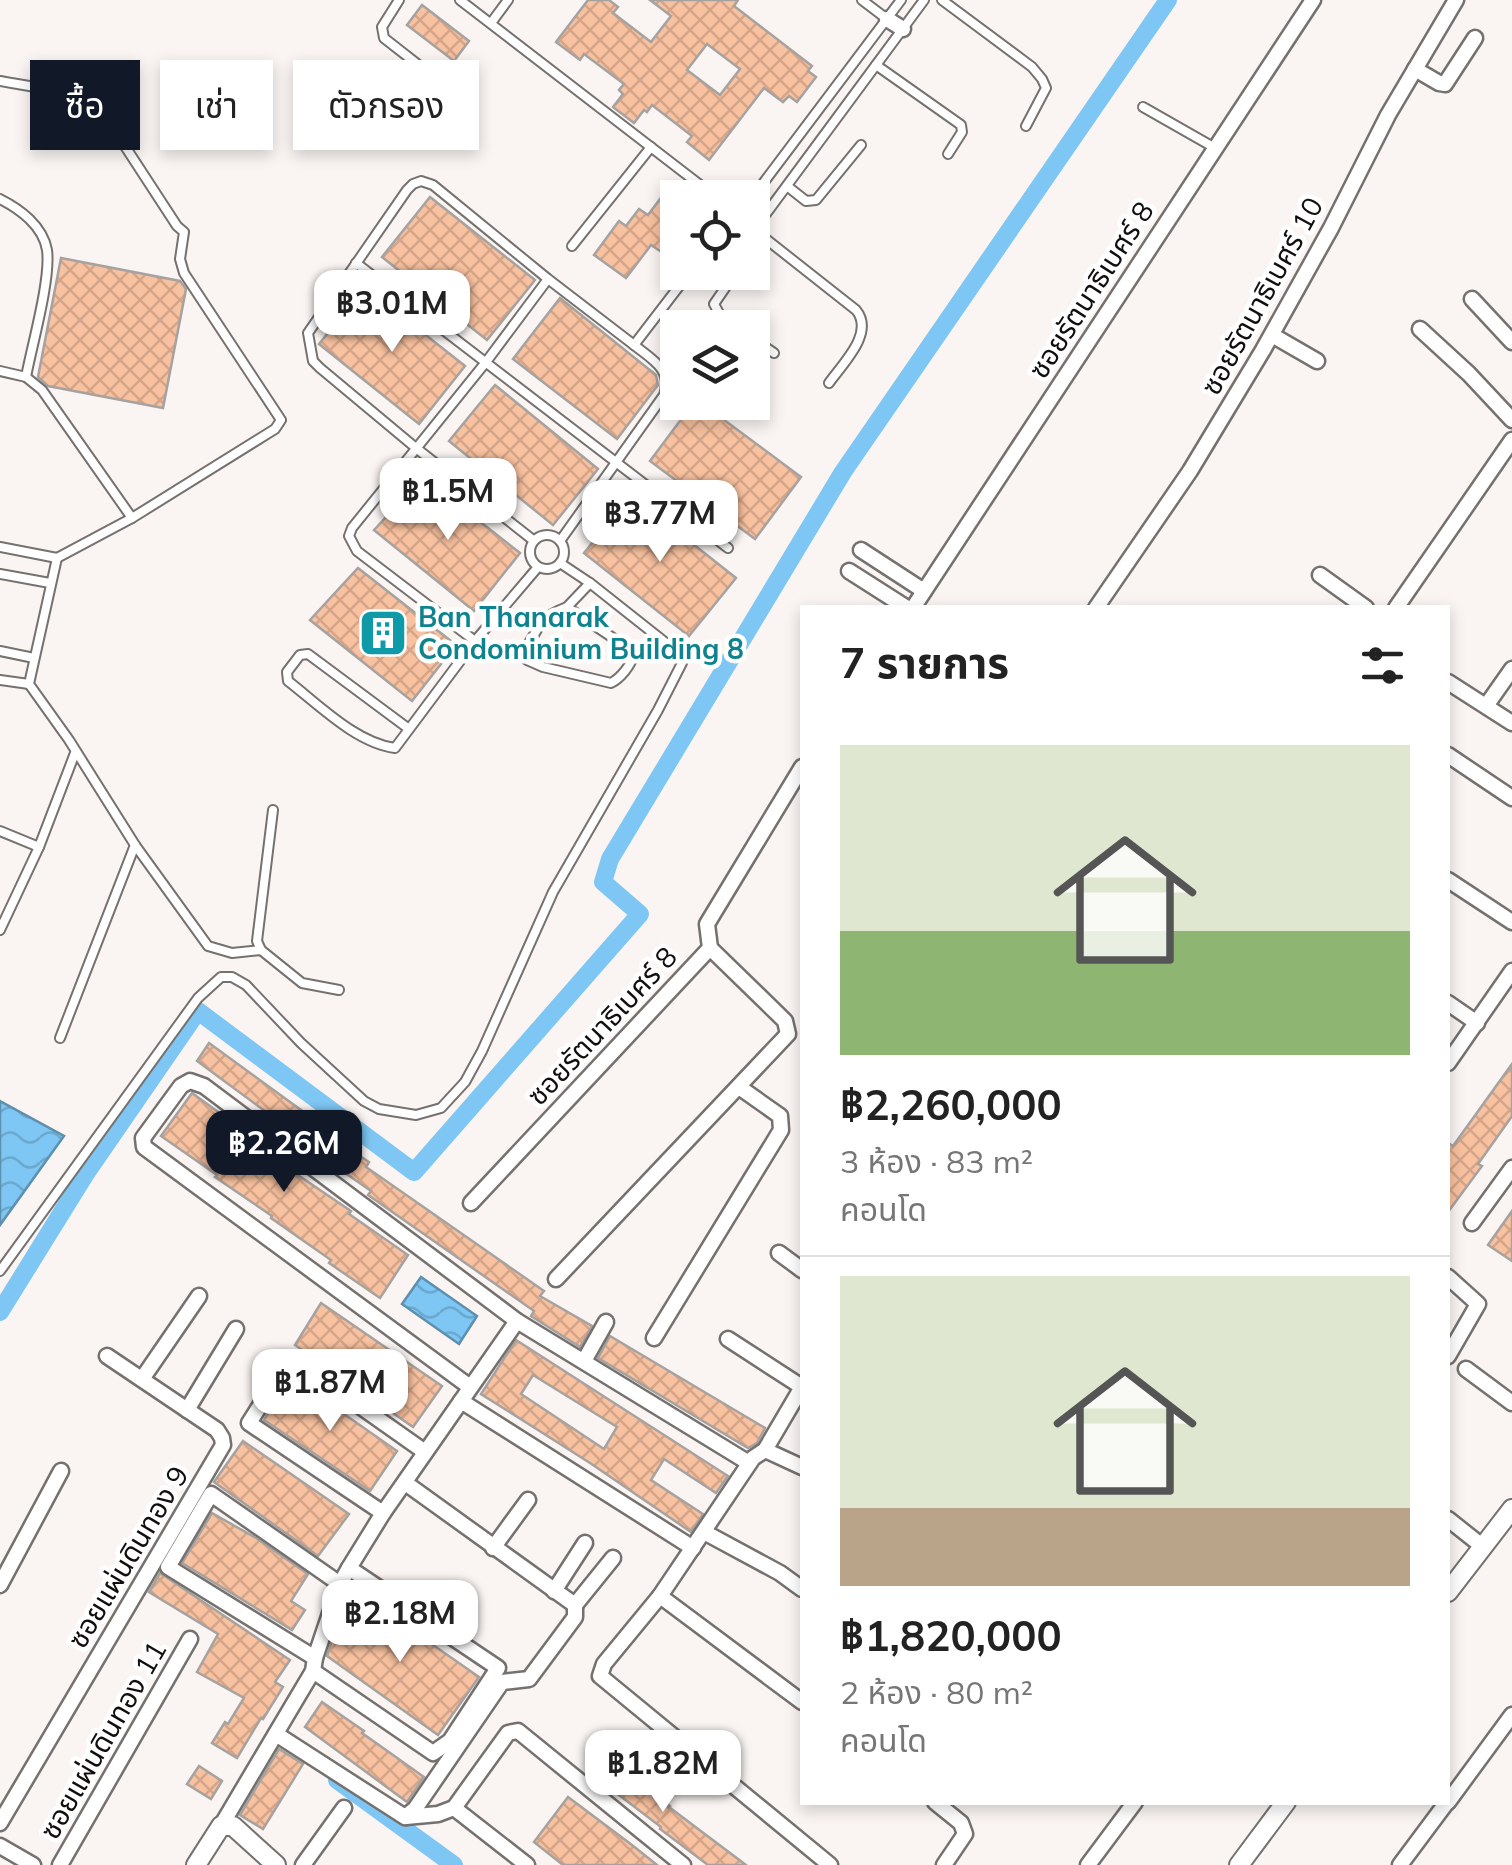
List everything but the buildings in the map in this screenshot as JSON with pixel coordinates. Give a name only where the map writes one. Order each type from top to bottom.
[{"type":"street","name":"ซอยรัตนาธิเบศร์ 8","points":[[912,605],[1313,0]]},
{"type":"street","name":"ซอยรัตนาธิเบศร์ 10","points":[[1098,605],[1190,471],[1272,335],[1388,115],[1456,0]]},
{"type":"street","points":[[888,19],[903,29]]},
{"type":"street","points":[[1415,69],[1445,84],[1474,38]]},
{"type":"street","points":[[1472,299],[1512,342]]},
{"type":"street","points":[[1420,329],[1512,420]]},
{"type":"street","points":[[1272,335],[1317,361]]},
{"type":"street","points":[[1398,605],[1512,440]]},
{"type":"street","points":[[861,550],[924,591]]},
{"type":"street","points":[[849,571],[905,605]]},
{"type":"street","points":[[1320,576],[1362,605]]},
{"type":"street","points":[[1486,706],[1512,669]]},
{"type":"street","points":[[1450,683],[1512,724]]},
{"type":"street","points":[[1450,757],[1512,798]]},
{"type":"street","name":"ซอยรัตนาธิเบศร์ 8","points":[[471,1203],[710,948],[707,924],[800,770]]},
{"type":"street","points":[[1450,881],[1512,922]]},
{"type":"street","points":[[556,1279],[788,1034],[785,1021],[710,948]]},
{"type":"street","points":[[1450,1060],[1512,972]]},
{"type":"street","points":[[1450,1004],[1478,1023]]},
{"type":"street","points":[[470,1387],[144,1147],[143,1138],[181,1086],[190,1080],[204,1086],[517,1320],[749,1463]]},
{"type":"street","points":[[654,1338],[781,1130],[780,1116],[739,1087]]},
{"type":"street","points":[[1472,1223],[1512,1168]]},
{"type":"street","points":[[779,1253],[800,1269]]},
{"type":"street","points":[[1450,1279],[1478,1301],[1450,1353]]},
{"type":"street","points":[[142,1379],[199,1296]]},
{"type":"street","points":[[196,1865],[314,1664],[349,1568],[382,1513],[517,1320]]},
{"type":"street","points":[[584,1361],[606,1322]]},
{"type":"street","points":[[187,1410],[236,1329]]},
{"type":"street","points":[[728,1339],[800,1386]]},
{"type":"street","name":"ซอยแผ่นดินทอง 9","points":[[0,1823],[223,1445],[217,1430],[107,1356]]},
{"type":"street","points":[[382,1513],[249,1423],[289,1360],[425,1452]]},
{"type":"street","points":[[1466,1369],[1512,1403]]},
{"type":"street","points":[[800,1390],[765,1450],[749,1463],[660,1596],[604,1664],[600,1676],[830,1865]]},
{"type":"street","points":[[461,1400],[693,1548]]},
{"type":"street","points":[[765,1450],[800,1465]]},
{"type":"street","points":[[0,1586],[60,1472]]},
{"type":"street","points":[[411,1487],[576,1606]]},
{"type":"street","points":[[340,1584],[211,1494],[168,1567],[314,1664],[433,1753],[450,1741],[498,1668],[349,1568]]},
{"type":"street","points":[[493,1548],[528,1500]]},
{"type":"street","points":[[1450,1589],[1512,1508]]},
{"type":"street","points":[[1450,1521],[1482,1546]]},
{"type":"street","points":[[704,1532],[800,1588]]},
{"type":"street","points":[[554,1590],[585,1543]]},
{"type":"street","points":[[405,1816],[415,1809],[502,1682],[529,1678],[613,1558]]},
{"type":"street","points":[[660,1596],[800,1701]]},
{"type":"street","name":"ซอยแผ่นดินทอง 11","points":[[60,1865],[190,1639]]},
{"type":"street","points":[[1450,1798],[1512,1716]]},
{"type":"street","points":[[276,1734],[405,1816],[438,1814],[454,1808],[508,1733],[518,1731],[683,1865]]},
{"type":"street","points":[[939,1805],[960,1823],[965,1834],[944,1865]]},
{"type":"street","points":[[1088,1865],[1133,1805]]},
{"type":"street","points":[[1238,1865],[1284,1805]]},
{"type":"street","points":[[1400,1865],[1445,1805]]},
{"type":"street","points":[[303,1865],[344,1808]]},
{"type":"street","points":[[454,1808],[527,1865]]},
{"type":"street","points":[[221,1826],[232,1826],[276,1865]]},
{"type":"street","points":[[0,1846],[34,1865]]},
{"type":"lane","points":[[399,0],[382,27],[384,38],[412,60]]},
{"type":"lane","points":[[460,0],[694,180]]},
{"type":"lane","points":[[491,23],[508,0]]},
{"type":"lane","points":[[862,0],[888,19]]},
{"type":"lane","points":[[765,180],[901,0]]},
{"type":"lane","points":[[770,211],[924,0]]},
{"type":"lane","points":[[942,0],[1042,79],[1046,88],[1026,126]]},
{"type":"lane","points":[[876,65],[961,125],[962,132],[948,154]]},
{"type":"lane","points":[[840,80],[856,91]]},
{"type":"lane","points":[[0,81],[78,96],[104,114],[184,232],[180,259],[184,273],[280,420],[274,429],[132,518],[56,558],[0,547]]},
{"type":"lane","points":[[1142,107],[1215,148]]},
{"type":"lane","points":[[788,186],[806,202],[816,200],[861,145]]},
{"type":"lane","points":[[572,246],[652,147]]},
{"type":"lane","points":[[781,158],[798,172]]},
{"type":"lane","points":[[533,540],[313,361],[308,333],[407,190],[422,180],[666,373],[664,394],[647,422],[560,541]]},
{"type":"lane","points":[[0,199],[19,209],[37,228],[46,248],[46,275],[26,377]]},
{"type":"lane","points":[[770,242],[863,319],[864,327],[856,344],[828,383]]},
{"type":"lane","points":[[356,263],[728,548]]},
{"type":"lane","points":[[476,640],[357,551],[349,536],[548,279]]},
{"type":"lane","points":[[634,346],[676,290]]},
{"type":"lane","points":[[770,351],[774,354]]},
{"type":"lane","points":[[0,371],[26,377],[42,390],[132,518]]},
{"type":"lane","points":[[550,534],[560,541],[564,552],[560,563],[550,569],[538,567],[530,558],[533,540],[550,534]]},
{"type":"lane","points":[[56,558],[29,684],[135,845],[208,946],[232,953],[260,950]]},
{"type":"lane","points":[[0,1271],[198,998],[222,977],[232,977],[246,985],[364,1101],[379,1109],[416,1115],[441,1108],[465,1082],[553,892],[682,662],[681,655],[560,563]]},
{"type":"lane","points":[[409,729],[308,654],[300,655],[287,672],[288,681],[362,737],[395,748],[476,640],[538,567]]},
{"type":"lane","points":[[0,574],[50,583]]},
{"type":"lane","points":[[567,607],[634,654],[615,682],[527,660],[524,650],[547,614],[567,607],[590,583]]},
{"type":"lane","points":[[0,651],[34,658]]},
{"type":"lane","points":[[0,680],[29,684]]},
{"type":"lane","points":[[0,930],[39,847],[75,752]]},
{"type":"lane","points":[[273,810],[256,941],[260,950],[302,983],[339,990]]},
{"type":"lane","points":[[0,831],[39,847]]},
{"type":"lane","points":[[60,1038],[135,845]]},
{"type":"water","points":[[0,1101],[64,1136],[0,1225]]},
{"type":"water","points":[[421,1277],[477,1316],[459,1344],[402,1304]]},
{"type":"waterway","points":[[0,1312],[85,1175],[198,1011],[414,1172],[640,914],[603,882],[610,859],[843,472],[1168,0]]},
{"type":"waterway","points":[[337,1780],[454,1865]]},
{"type":"place","name":"Ban Thanarak Condominium Building 8","points":[[383,633]]}]
